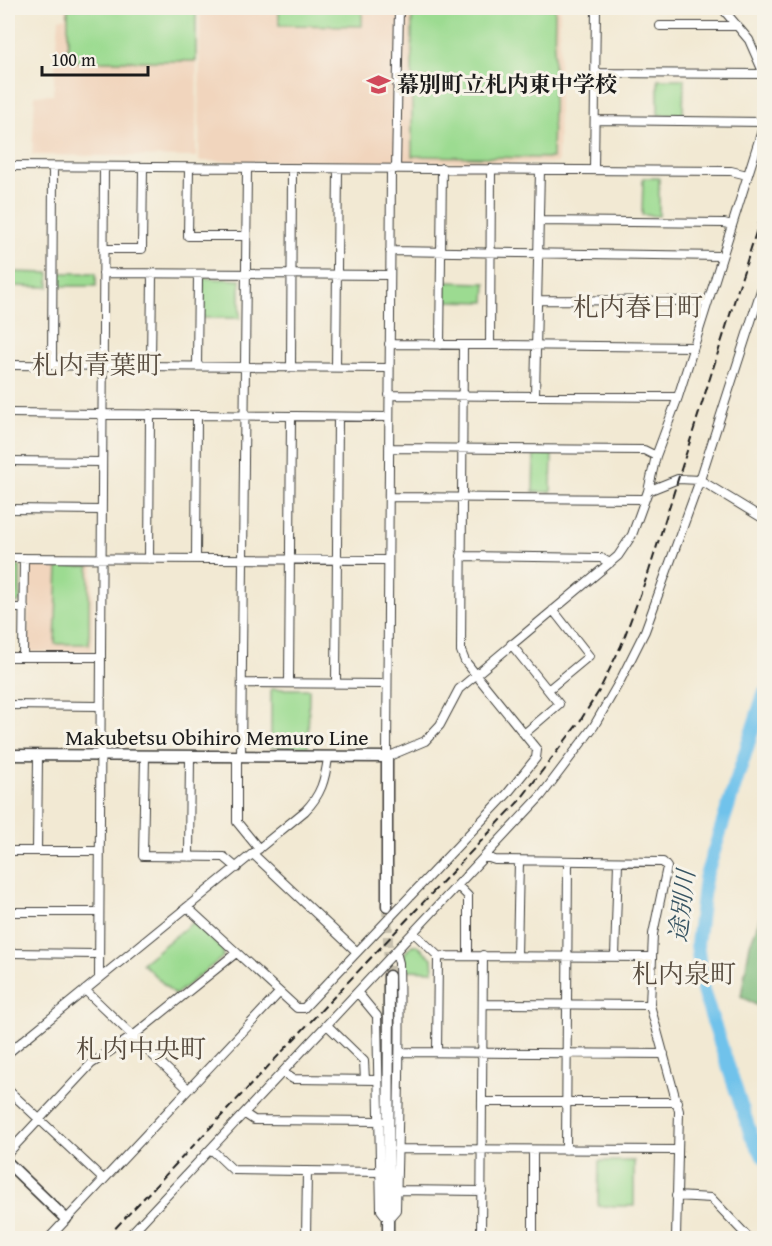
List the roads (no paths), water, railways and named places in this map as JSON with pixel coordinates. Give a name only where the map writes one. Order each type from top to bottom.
[{"type":"main road","name":"Makubetsu Obihiro Memuro Line","points":[[8,755],[387,757],[387,906]]},
{"type":"main road","points":[[388,1239],[389,976]]},
{"type":"main road","points":[[8,1163],[66,1218]]},
{"type":"street","points":[[8,24],[9,8]]},
{"type":"street","points":[[399,8],[390,251],[387,757],[425,741],[440,725],[454,695],[475,674],[610,563],[632,535],[765,123],[595,120]]},
{"type":"street","points":[[594,170],[596,8]]},
{"type":"street","points":[[595,73],[764,74],[749,40],[722,8]]},
{"type":"street","points":[[660,26],[738,26]]},
{"type":"street","points":[[8,166],[731,171],[747,175]]},
{"type":"street","points":[[52,364],[53,167]]},
{"type":"street","points":[[99,979],[104,167]]},
{"type":"street","points":[[103,249],[142,249],[143,167]]},
{"type":"street","points":[[189,168],[188,236],[245,236]]},
{"type":"street","points":[[247,168],[242,683],[237,822],[256,851],[357,952]]},
{"type":"street","points":[[440,345],[442,168]]},
{"type":"street","points":[[291,366],[292,169]]},
{"type":"street","points":[[336,367],[338,169]]},
{"type":"street","points":[[490,345],[491,169]]},
{"type":"street","points":[[535,396],[540,170]]},
{"type":"street","points":[[539,221],[724,223],[732,225]]},
{"type":"street","points":[[390,251],[722,255]]},
{"type":"street","points":[[103,273],[390,275]]},
{"type":"street","points":[[151,365],[152,274]]},
{"type":"street","points":[[197,366],[198,274]]},
{"type":"street","points":[[127,1239],[486,857],[569,761],[621,679],[645,632],[700,480],[765,281]]},
{"type":"street","points":[[538,300],[698,301],[707,304]]},
{"type":"street","points":[[389,344],[693,347]]},
{"type":"street","points":[[187,907],[279,993],[297,1008],[304,1008],[507,794],[536,758],[537,750],[475,674],[461,651],[463,345]]},
{"type":"street","points":[[8,364],[389,368]]},
{"type":"street","points":[[389,395],[678,397]]},
{"type":"street","points":[[8,413],[389,417]]},
{"type":"street","points":[[149,559],[150,414]]},
{"type":"street","points":[[196,560],[197,415]]},
{"type":"street","points":[[289,683],[291,416]]},
{"type":"street","points":[[336,683],[338,417]]},
{"type":"street","points":[[389,448],[644,450],[656,456]]},
{"type":"street","points":[[8,461],[102,462]]},
{"type":"street","points":[[648,491],[678,479],[700,480],[765,519]]},
{"type":"street","points":[[389,497],[643,500]]},
{"type":"street","points":[[8,509],[101,510]]},
{"type":"street","points":[[461,556],[601,558],[610,563]]},
{"type":"street","points":[[8,558],[388,560]]},
{"type":"street","points":[[23,657],[24,558]]},
{"type":"street","points":[[8,608],[24,608]]},
{"type":"street","points":[[548,690],[589,657],[553,610]]},
{"type":"street","points":[[512,644],[559,704],[524,734]]},
{"type":"street","points":[[8,657],[100,657]]},
{"type":"street","points":[[242,683],[387,684]]},
{"type":"street","points":[[8,705],[99,706]]},
{"type":"street","points":[[37,851],[38,756]]},
{"type":"street","points":[[145,756],[144,856],[224,857],[237,867]]},
{"type":"street","points":[[189,857],[190,756]]},
{"type":"street","points":[[8,1053],[314,802],[326,779],[328,758]]},
{"type":"street","points":[[8,851],[98,851]]},
{"type":"street","points":[[486,857],[495,860],[519,861],[663,862],[667,867],[651,957],[650,1005],[678,1102],[676,1239]]},
{"type":"street","points":[[517,956],[519,861]]},
{"type":"street","points":[[566,1150],[568,861]]},
{"type":"street","points":[[615,957],[618,862]]},
{"type":"street","points":[[458,886],[468,896],[468,956]]},
{"type":"street","points":[[8,912],[98,912]]},
{"type":"street","points":[[414,933],[438,956],[651,957]]},
{"type":"street","points":[[358,993],[377,1016],[381,1121],[381,1210],[388,1219],[396,1210],[401,1052],[399,963],[396,952]]},
{"type":"street","points":[[8,953],[98,954]]},
{"type":"street","points":[[8,1153],[91,1064],[133,1036],[237,953]]},
{"type":"street","points":[[481,1239],[483,955]]},
{"type":"street","points":[[437,1052],[438,956]]},
{"type":"street","points":[[85,990],[188,1089]]},
{"type":"street","points":[[49,1239],[66,1218],[279,993]]},
{"type":"street","points":[[483,1004],[650,1005]]},
{"type":"street","points":[[328,1026],[364,1060],[365,1080]]},
{"type":"street","points":[[401,1052],[664,1054]]},
{"type":"street","points":[[284,1073],[293,1079],[378,1080]]},
{"type":"street","points":[[8,1090],[103,1179]]},
{"type":"street","points":[[483,1102],[678,1102]]},
{"type":"street","points":[[245,1114],[254,1120],[381,1121]]},
{"type":"street","points":[[211,1149],[233,1170],[381,1172]]},
{"type":"street","points":[[397,1149],[678,1150]]},
{"type":"street","points":[[533,1150],[533,1239]]},
{"type":"street","points":[[306,1239],[307,1171]]},
{"type":"street","points":[[396,1190],[482,1191]]},
{"type":"street","points":[[676,1196],[711,1198],[749,1239]]},
{"type":"waterway","name":"途別川","points":[[764,694],[705,879],[697,944],[703,991],[751,1135],[764,1157]]},
{"type":"tunnel","points":[[387,906],[389,976]]},
{"type":"railway","points":[[106,1238],[520,800],[580,721],[599,691],[621,646],[649,571],[764,207]]},
{"type":"place","name":"幕別町立札内東中学校","points":[[379,84]]},
{"type":"district","name":"札内春日町","points":[[638,307]]},
{"type":"district","name":"札内青葉町","points":[[97,365]]},
{"type":"district","name":"札内泉町","points":[[684,974]]},
{"type":"district","name":"札内中央町","points":[[141,1049]]}]
